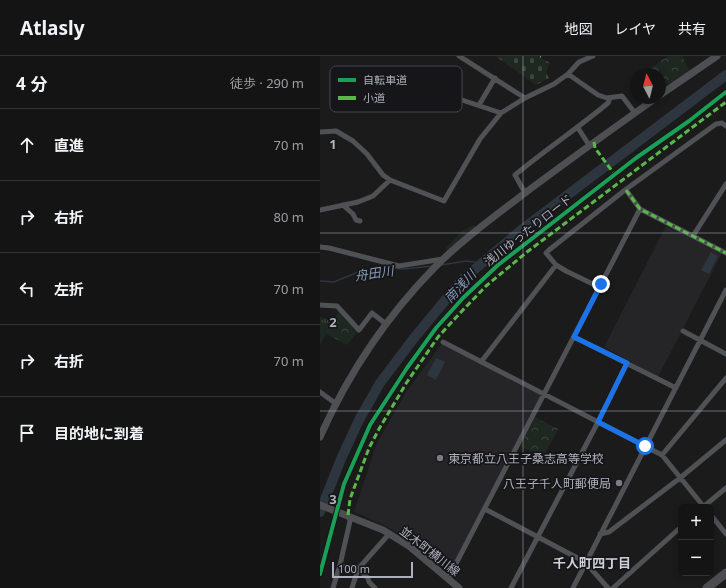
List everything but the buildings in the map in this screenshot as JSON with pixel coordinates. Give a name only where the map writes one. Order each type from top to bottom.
[{"type":"highway","points":[[707,588],[726,573]]},
{"type":"street","points":[[459,56],[525,98]]},
{"type":"street","points":[[320,132],[336,130],[353,141],[367,154],[383,175],[390,180],[444,201],[473,149],[502,113],[525,98],[554,84],[568,74],[579,59],[593,56]]},
{"type":"street","points":[[666,91],[717,56]]},
{"type":"street","points":[[568,74],[598,95],[610,98],[622,96],[635,113]]},
{"type":"street","points":[[479,105],[495,78]]},
{"type":"street","points":[[525,193],[515,175],[578,128],[608,103],[610,98]]},
{"type":"street","points":[[462,100],[502,113]]},
{"type":"street","points":[[320,437],[336,403],[359,362],[386,324],[434,268],[482,226],[589,145],[648,104]]},
{"type":"street","points":[[599,287],[556,265],[546,253],[626,190],[716,124],[722,123],[726,126]]},
{"type":"street","points":[[578,128],[589,145]]},
{"type":"street","points":[[320,210],[343,206],[374,196],[390,180]]},
{"type":"street","points":[[693,236],[726,184]]},
{"type":"street","points":[[626,190],[640,210],[726,253]]},
{"type":"street","points":[[343,206],[353,214],[356,220],[360,221]]},
{"type":"street","points":[[448,579],[640,210]]},
{"type":"street","points":[[320,247],[399,266],[442,260]]},
{"type":"street","points":[[481,362],[556,265]]},
{"type":"street","points":[[573,588],[585,562],[726,290]]},
{"type":"street","points":[[320,305],[337,306],[359,330],[372,313],[386,324]]},
{"type":"street","points":[[683,331],[726,354]]},
{"type":"street","points":[[574,337],[676,388]]},
{"type":"street","points":[[443,342],[662,455],[702,504]]},
{"type":"street","points":[[511,588],[598,422],[627,363]]},
{"type":"street","points":[[662,455],[726,378]]},
{"type":"street","points":[[320,392],[336,403]]},
{"type":"street","points":[[600,534],[609,532],[680,478],[726,440]]},
{"type":"street","points":[[707,504],[726,488]]},
{"type":"street","name":"並木町横川線","points":[[320,505],[372,525],[389,534],[409,546],[459,588]]},
{"type":"street","points":[[485,509],[585,562],[608,588]]},
{"type":"street","points":[[333,588],[350,521],[345,514]]},
{"type":"street","points":[[714,519],[726,534]]},
{"type":"street","points":[[613,588],[678,530]]},
{"type":"street","points":[[352,588],[358,569],[389,534]]},
{"type":"street","points":[[340,565],[358,569],[368,578],[369,582],[375,588]]},
{"type":"shaded area","points":[[666,226],[722,253],[658,377],[604,347]]},
{"type":"shaded area","points":[[711,252],[718,256],[709,274],[701,270]]},
{"type":"shaded area","name":"東京都立八王子桑志高等学校","points":[[443,342],[542,394],[449,573],[401,535],[382,524],[354,512],[377,443],[406,392]]},
{"type":"shaded area","points":[[436,358],[445,362],[436,380],[427,375]]},
{"type":"green space","points":[[495,56],[538,56],[550,63],[546,72],[549,78],[536,85]]},
{"type":"green space","points":[[668,56],[682,56],[690,71],[671,83],[666,84],[666,68],[648,68],[654,66]]},
{"type":"green space","points":[[474,225],[476,227],[447,252],[446,248],[461,232]]},
{"type":"green space","points":[[340,309],[359,330],[347,345],[326,334]]},
{"type":"green space","points":[[320,317],[334,321],[326,334],[320,334]]},
{"type":"green space","points":[[320,334],[326,334],[320,345]]},
{"type":"green space","points":[[535,417],[558,429],[543,458],[520,446]]},
{"type":"waterway","name":"南浅川","points":[[320,512],[341,459],[359,420],[380,383],[414,338],[462,280],[520,231],[726,75]]},
{"type":"waterway","points":[[441,265],[466,261],[482,263]]},
{"type":"waterway","name":"舟田川","points":[[320,281],[334,282],[358,272],[388,268],[404,269],[433,266]]},
{"type":"marked path","points":[[348,515],[350,499],[369,448],[407,382],[438,337],[486,286],[527,252],[726,102]]},
{"type":"marked path","points":[[594,142],[595,148],[615,175]]},
{"type":"marked path","points":[[626,190],[640,209],[726,253]]},
{"type":"cycle path","name":"浅川ゆったりロード","points":[[320,574],[344,484],[370,425],[407,368],[436,328],[463,298],[498,265],[636,158],[689,121],[726,92]]},
{"type":"place","name":"東京都立八王子桑志高等学校","points":[[440,458]]},
{"type":"place","name":"八王子千人町郵便局","points":[[619,483]]},
{"type":"district","name":"千人町四丁目","points":[[592,563]]},
{"type":"route","points":[[601,284],[574,337],[627,363],[598,422],[645,446]]}]
